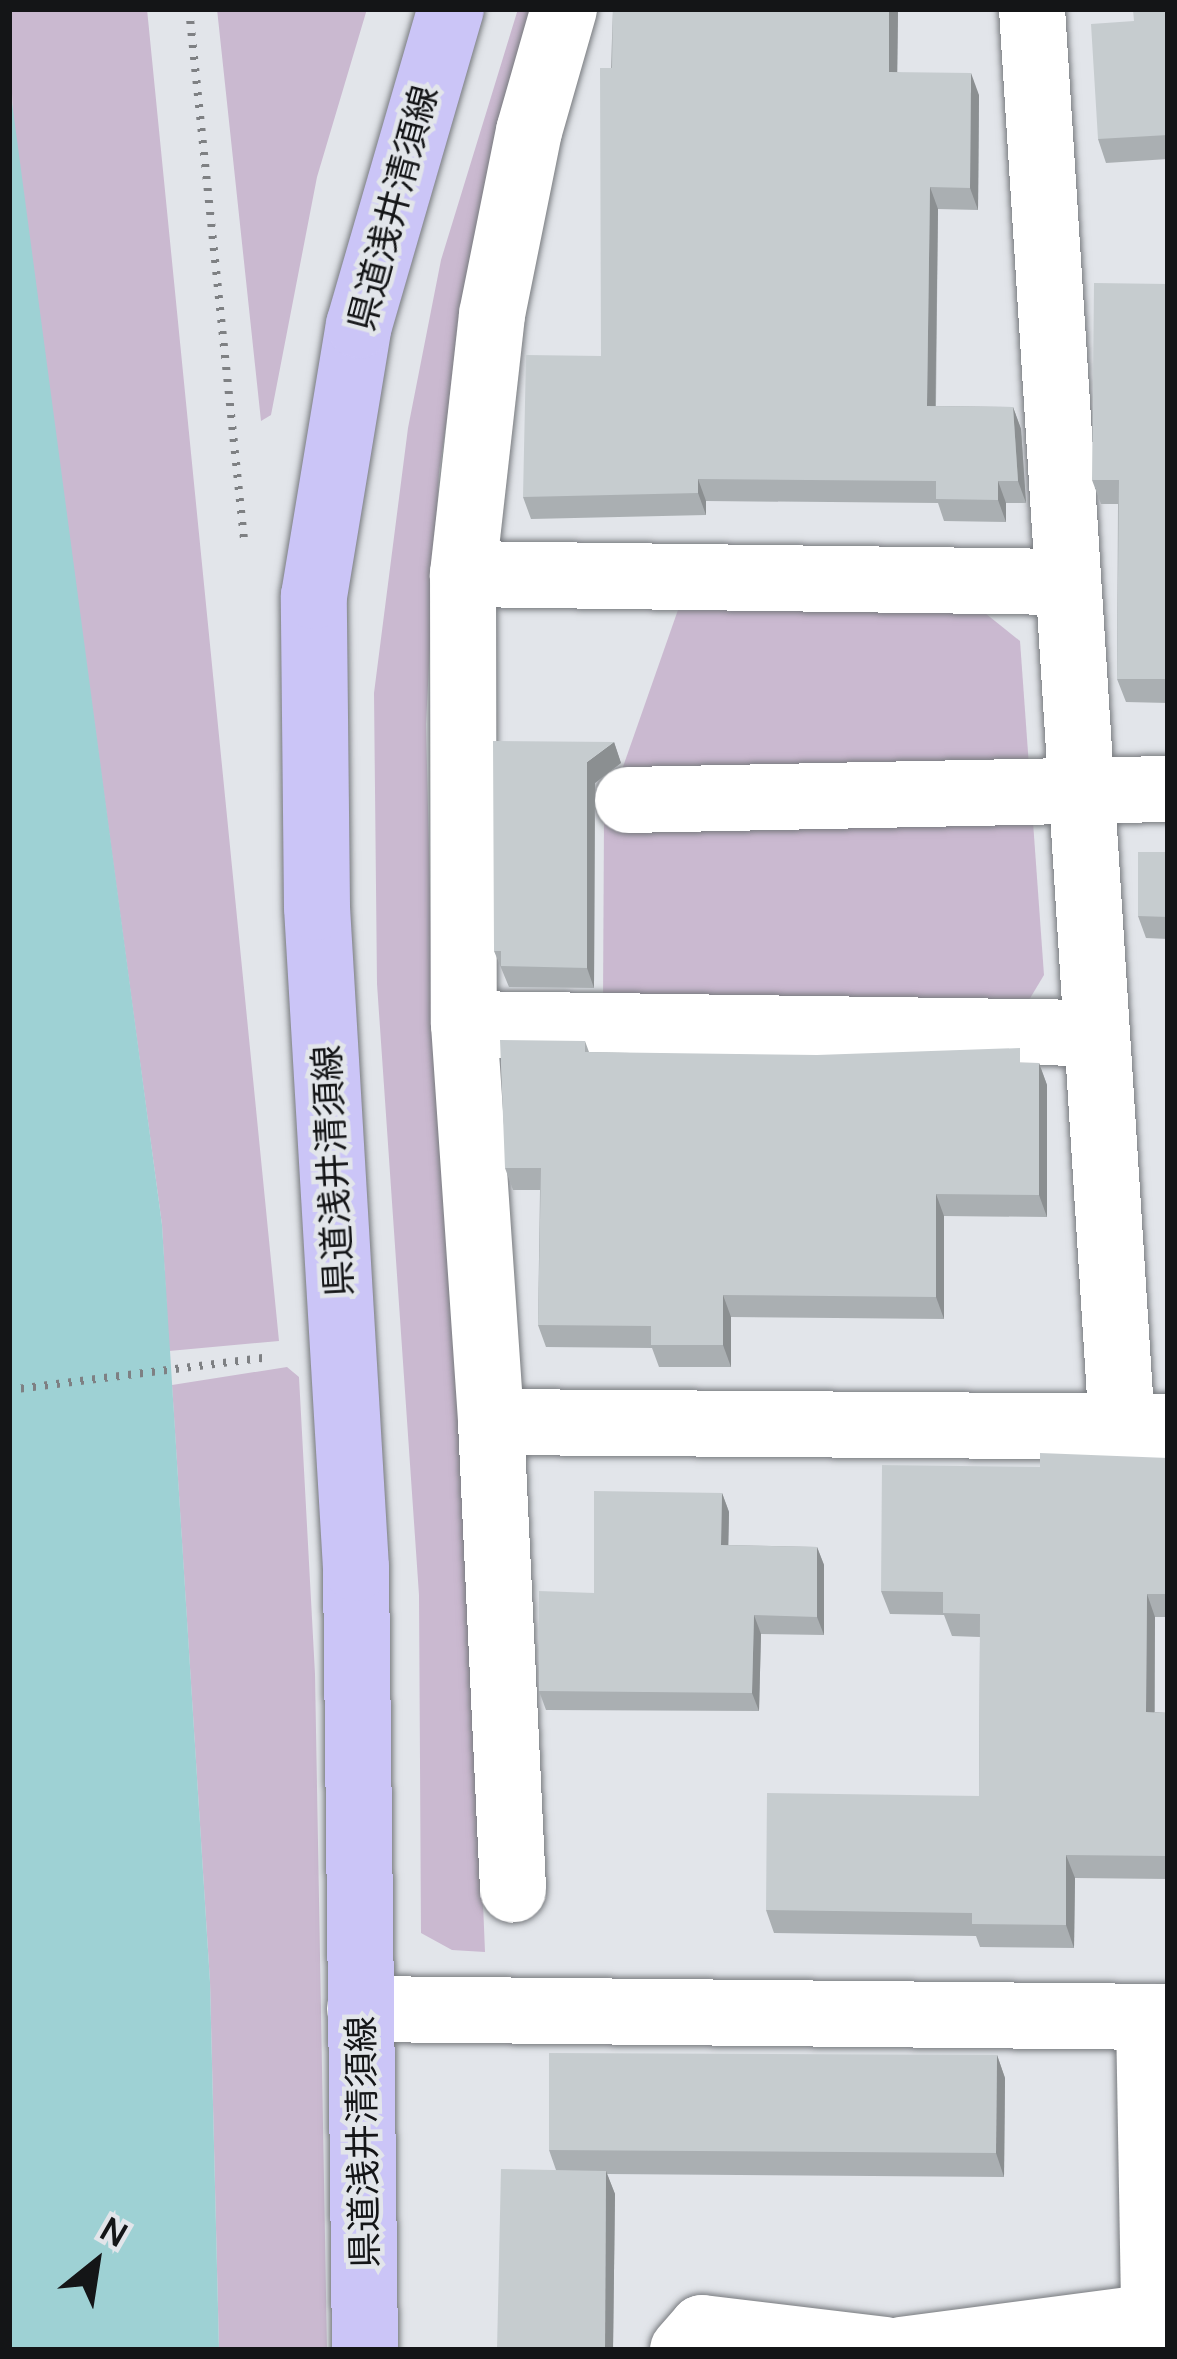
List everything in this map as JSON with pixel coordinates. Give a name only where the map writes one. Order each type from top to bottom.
[{"type":"main road","name":"県道浅井清須線","points":[[364,2350],[356,1568],[317,907],[314,596],[359,325],[451,9]]},
{"type":"street","points":[[513,1889],[464,1024],[463,574],[492,315],[529,130],[564,9]]},
{"type":"street","points":[[490,1422],[1145,1427],[1096,1033],[1031,9]]},
{"type":"street","points":[[463,574],[1068,582]]},
{"type":"street","points":[[628,800],[1168,789]]},
{"type":"street","points":[[464,1024],[1096,1033]]},
{"type":"street","points":[[360,2009],[1159,2017],[1161,2315],[901,2350]]},
{"type":"street","points":[[683,2350],[702,2329],[886,2350]]},
{"type":"path","points":[[189,9],[244,543]]},
{"type":"path","points":[[9,1390],[287,1354]]},
{"type":"shaded area","points":[[9,9],[147,9],[279,1341],[169,1351],[162,1225],[13,121]]},
{"type":"shaded area","points":[[217,9],[367,9],[317,177],[271,415],[261,421]]},
{"type":"shaded area","points":[[518,9],[533,9],[470,266],[439,472],[426,724],[432,975],[466,1482],[485,1952],[452,1950],[421,1933],[419,1595],[377,984],[374,693],[408,428],[441,260]]},
{"type":"shaded area","points":[[679,607],[980,609],[1020,641],[1044,975],[1029,1000],[603,1002],[604,821]]},
{"type":"shaded area","points":[[287,1367],[299,1377],[315,1674],[327,2350],[219,2350],[210,1982],[172,1385]]},
{"type":"water","points":[[9,80],[162,1225],[210,1982],[219,2350],[9,2350]]},
{"type":"building","points":[[613,9],[889,9],[889,72],[971,73],[970,188],[930,187],[927,406],[1013,407],[1018,481],[998,481],[998,500],[936,499],[936,481],[698,479],[698,493],[523,497],[526,355],[601,356],[600,68],[612,68]]},
{"type":"building","points":[[1168,9],[1168,135],[1098,139],[1091,24],[1134,21],[1133,10]]},
{"type":"building","points":[[1094,283],[1168,284],[1168,679],[1117,679],[1119,480],[1092,480]]},
{"type":"building","points":[[493,741],[614,742],[587,762],[587,968],[501,966],[501,951],[494,951]]},
{"type":"building","points":[[1138,852],[1168,852],[1168,917],[1138,916]]},
{"type":"building","points":[[500,1040],[585,1041],[585,1052],[817,1055],[1020,1048],[1020,1063],[1039,1063],[1039,1195],[936,1194],[936,1297],[723,1295],[723,1345],[651,1345],[651,1326],[538,1325],[541,1168],[505,1168]]},
{"type":"building","points":[[1040,1453],[1168,1458],[1168,1594],[1147,1594],[1146,1712],[1168,1713],[1168,1856],[1066,1855],[1066,1925],[972,1924],[972,1913],[766,1910],[767,1793],[979,1796],[980,1614],[943,1613],[943,1592],[881,1591],[882,1465],[1040,1467]]},
{"type":"building","points":[[594,1491],[722,1493],[721,1545],[817,1547],[817,1617],[754,1615],[752,1693],[539,1691],[539,1591],[594,1593]]},
{"type":"building","points":[[549,2053],[997,2055],[996,2153],[549,2150]]},
{"type":"building","points":[[501,2169],[606,2171],[605,2350],[497,2350]]}]
